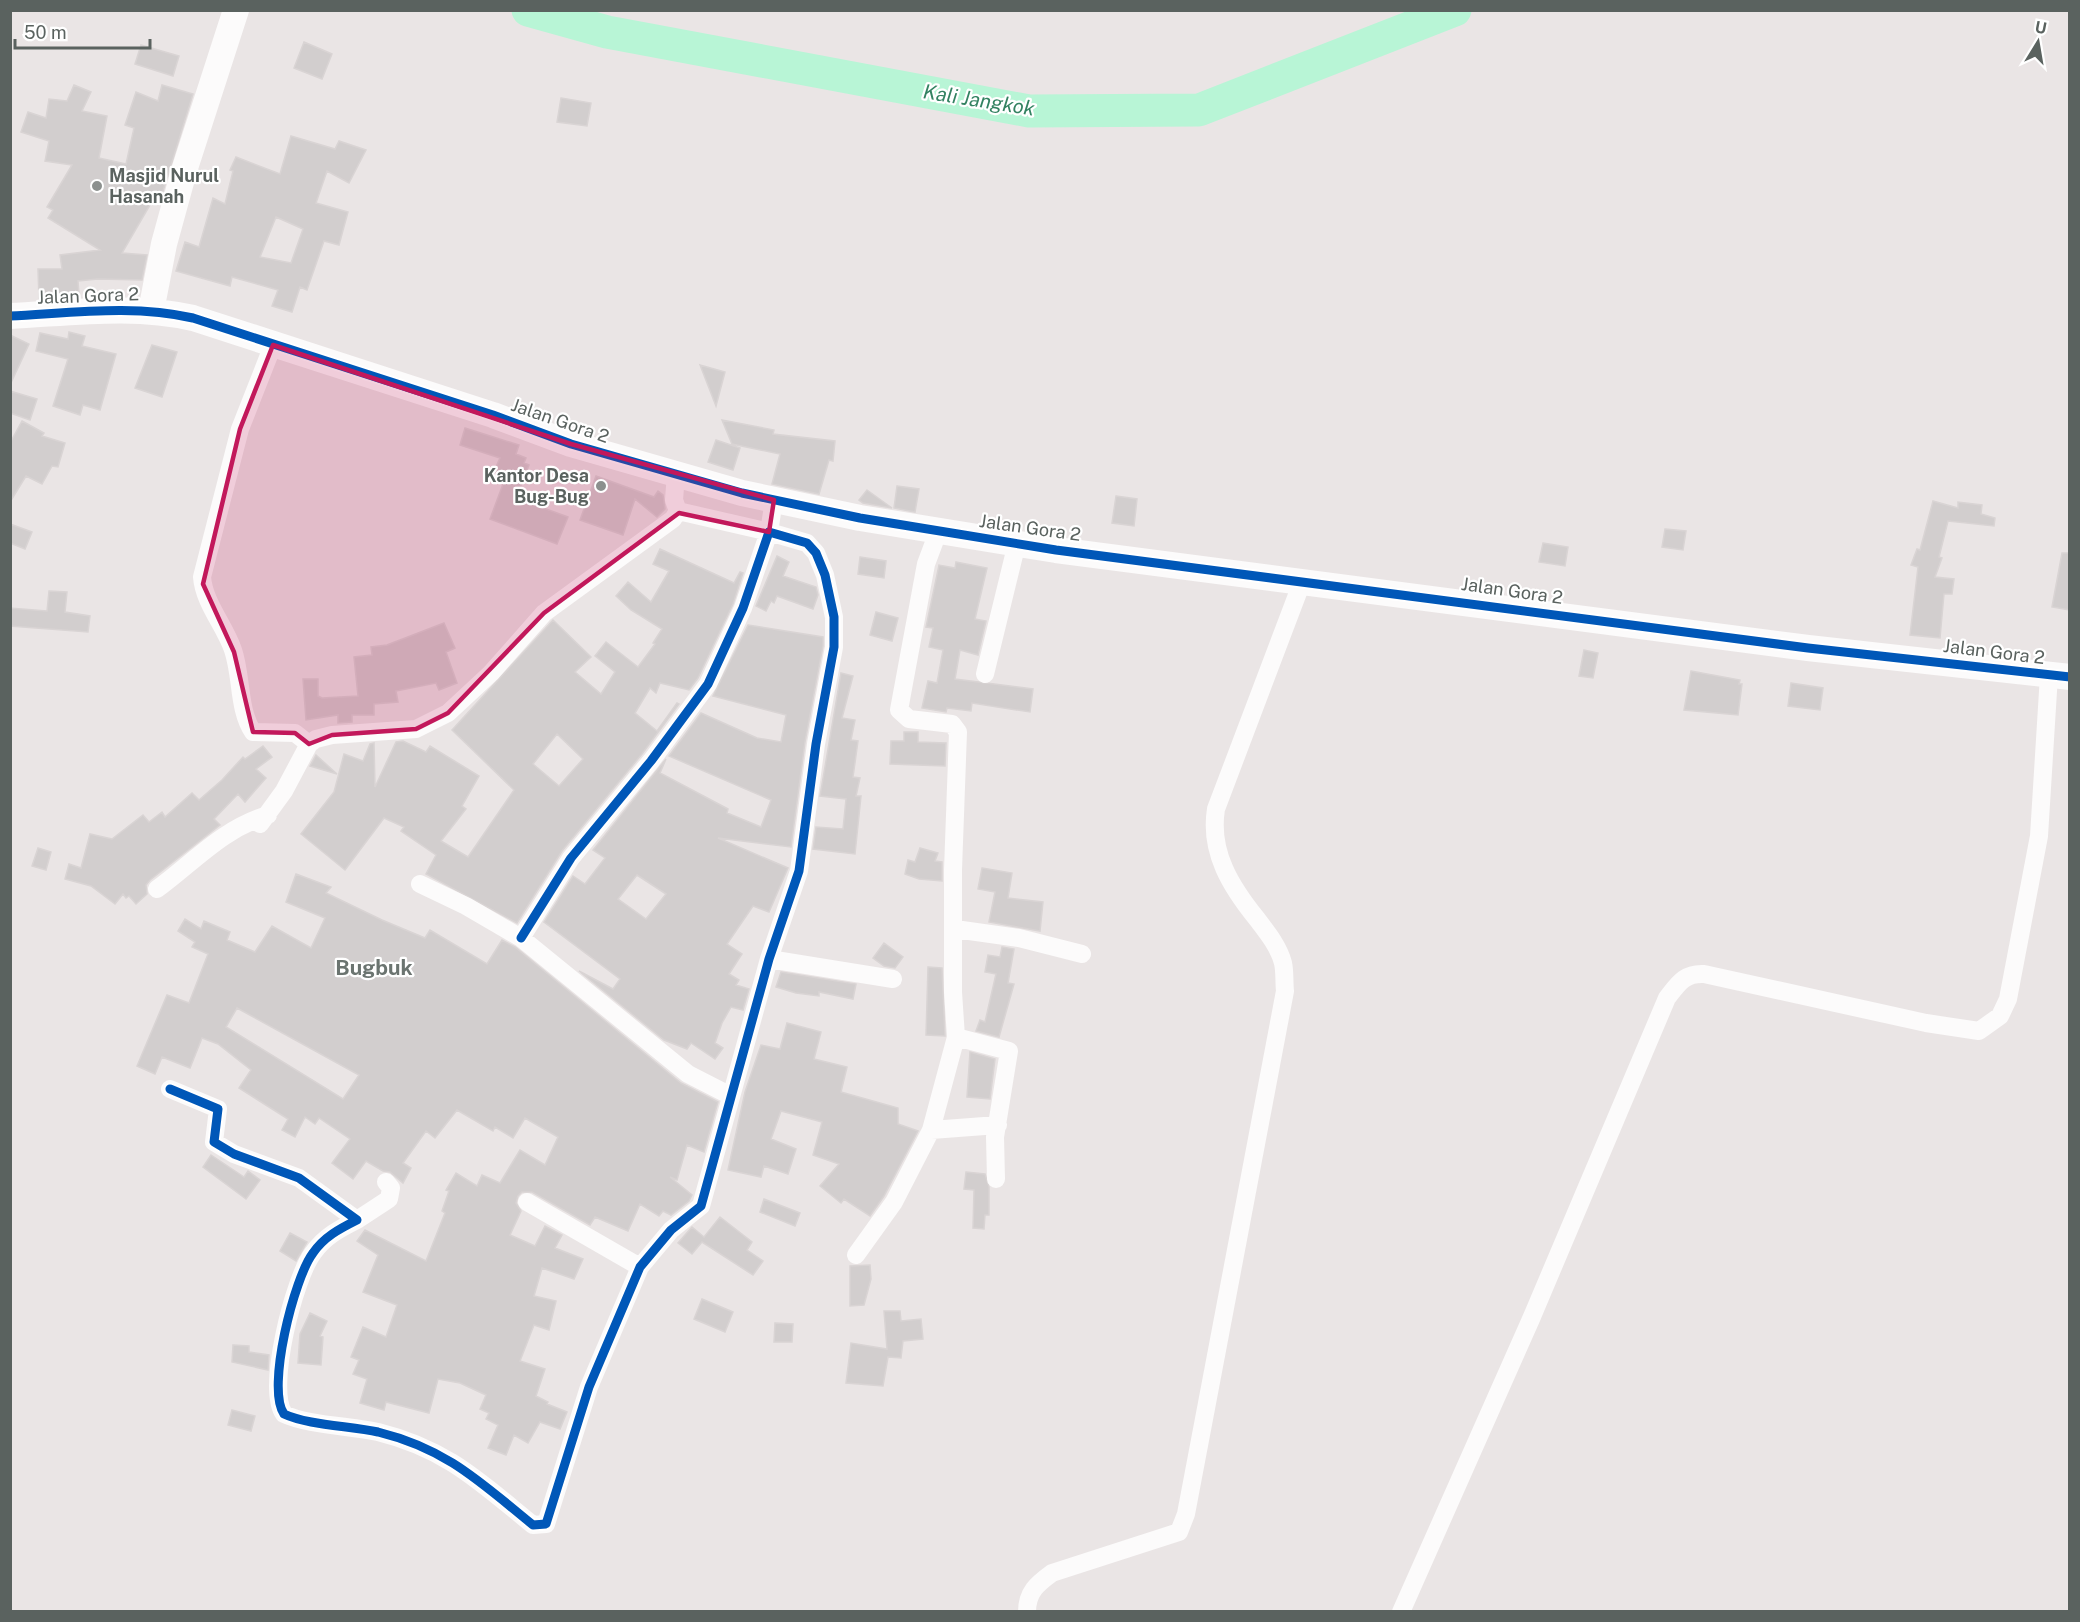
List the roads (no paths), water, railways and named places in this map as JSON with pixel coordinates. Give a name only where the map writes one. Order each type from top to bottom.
[{"type":"street","points":[[151,311],[159,265],[184,171],[236,10]]},
{"type":"street","name":"Jalan Gora 2","points":[[10,316],[151,311],[193,318],[493,415],[572,444],[676,474],[774,500],[938,532],[1808,648],[2059,676]]},
{"type":"street","points":[[273,345],[240,429],[202,577],[206,594],[234,652],[246,713],[253,732],[295,733],[309,744]]},
{"type":"street","points":[[676,474],[674,500],[678,511]]},
{"type":"street","points":[[521,938],[571,858],[651,761],[702,693],[718,667],[743,609],[769,532],[774,500]]},
{"type":"street","points":[[386,1182],[391,1188],[389,1199],[321,1242],[295,1287],[283,1340],[280,1409],[286,1415],[379,1433],[437,1452],[453,1461],[533,1525],[540,1526],[550,1519],[573,1434],[589,1387],[640,1267],[671,1230],[701,1206],[769,959],[799,871],[834,629],[825,575],[816,553],[807,543],[678,511]]},
{"type":"street","points":[[251,834],[268,815],[309,744],[316,739],[332,735],[416,729],[448,713],[491,673],[544,613],[673,519],[678,511]]},
{"type":"street","points":[[856,1255],[899,1195],[931,1130],[956,1037],[953,992],[955,929],[953,830],[957,729],[952,724],[909,719],[900,710],[926,564],[938,532]]},
{"type":"street","points":[[985,674],[1017,543]]},
{"type":"street","points":[[1027,1611],[1027,1600],[1035,1585],[1052,1573],[1179,1532],[1186,1514],[1284,991],[1284,964],[1276,946],[1238,895],[1225,871],[1213,828],[1215,809],[1302,582]]},
{"type":"street","points":[[1401,1611],[1531,1319],[1666,998],[1681,979],[1692,974],[1704,974],[1926,1023],[1979,1031],[2000,1016],[2008,999],[2038,836],[2059,676]]},
{"type":"street","points":[[157,889],[235,827],[268,815]]},
{"type":"street","points":[[420,884],[492,920],[521,938],[688,1074],[731,1096]]},
{"type":"street","points":[[955,929],[1019,938],[1082,954]]},
{"type":"street","points":[[769,959],[893,979]]},
{"type":"street","points":[[956,1037],[1009,1050],[994,1155],[996,1179]]},
{"type":"street","points":[[170,1089],[218,1109],[213,1142],[234,1154],[299,1178],[357,1220]]},
{"type":"street","points":[[931,1130],[998,1125]]},
{"type":"street","points":[[527,1202],[575,1232],[640,1267]]},
{"type":"waterway","name":"Kali Jangkok","points":[[528,10],[607,32],[1029,111],[1199,110],[1455,10]]},
{"type":"place","name":"Masjid Nurul Hasanah","points":[[97,186]]},
{"type":"place","name":"Kantor Desa Bug-Bug","points":[[601,486]]},
{"type":"district","name":"Bugbuk","points":[[374,968]]}]
